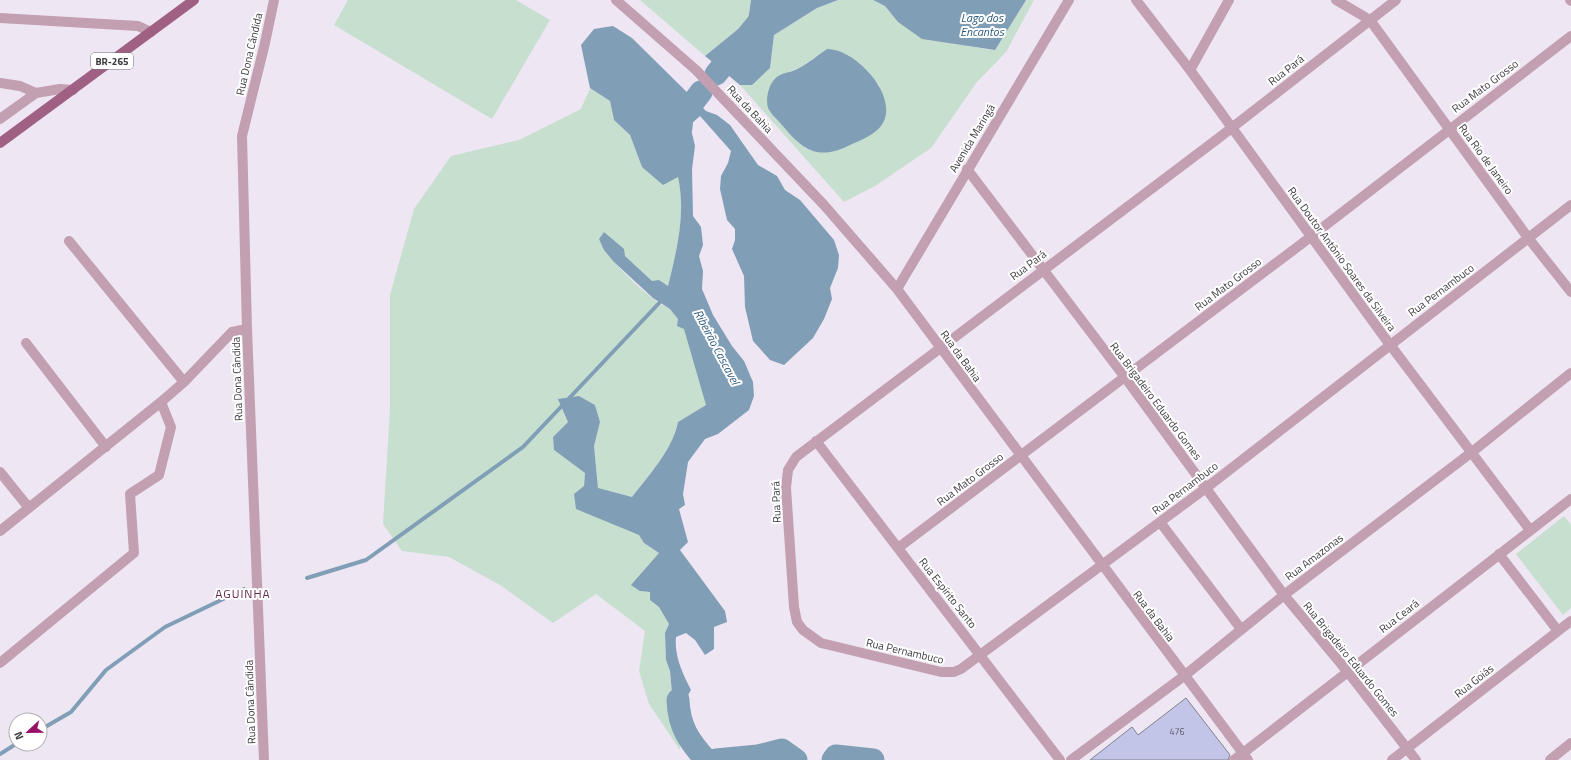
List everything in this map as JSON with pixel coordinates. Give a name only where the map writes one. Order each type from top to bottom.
[{"type":"main road","name":"BR-265","points":[[0,143],[194,0]]},
{"type":"street","name":"Rua Dona Cândida","points":[[264,760],[247,329],[242,136],[274,0]]},
{"type":"street","name":"Rua da Bahia","points":[[616,0],[696,70],[824,205],[897,289],[1101,565],[1245,756]]},
{"type":"street","name":"Avenida Maringá","points":[[897,289],[967,169],[1069,0]]},
{"type":"street","name":"Rua Doutor Antônio Soares da Silveira","points":[[1136,0],[1190,70],[1389,344],[1530,530]]},
{"type":"street","points":[[1190,70],[1229,0]]},
{"type":"street","points":[[1336,0],[1370,20]]},
{"type":"street","name":"Rua Pará","points":[[794,607],[787,478],[788,470],[796,457],[1042,269],[1232,128],[1396,0]]},
{"type":"street","points":[[0,18],[138,26],[151,32]]},
{"type":"street","name":"Rua Rio de Janeiro","points":[[1370,20],[1529,239],[1571,292]]},
{"type":"street","name":"Rua Mato Grosso","points":[[898,548],[1021,457],[1124,376],[1310,237],[1571,36]]},
{"type":"street","points":[[0,83],[20,86],[36,93]]},
{"type":"street","points":[[0,119],[36,93],[73,90]]},
{"type":"street","name":"Rua Brigadeiro Eduardo Gomes","points":[[967,169],[1124,376],[1284,595],[1347,671],[1416,760]]},
{"type":"street","name":"Rua Pernambuco","points":[[794,607],[797,622],[803,630],[820,643],[941,672],[954,672],[961,669],[981,656],[1206,488],[1389,344],[1529,239],[1571,205]]},
{"type":"street","points":[[70,240],[184,382]]},
{"type":"street","points":[[0,531],[161,402],[184,382],[232,332],[247,329]]},
{"type":"street","points":[[26,343],[106,447]]},
{"type":"street","name":"Rua Amazonas","points":[[1072,760],[1184,676],[1284,595],[1472,452],[1571,373]]},
{"type":"street","points":[[0,663],[134,553],[130,494],[159,475],[171,427],[168,416],[161,402]]},
{"type":"street","name":"Rua Espírito Santo","points":[[816,441],[1060,760]]},
{"type":"street","points":[[0,472],[29,508]]},
{"type":"street","name":"Rua Ceará","points":[[1234,760],[1245,756],[1347,671],[1571,499]]},
{"type":"street","points":[[1160,522],[1241,629]]},
{"type":"street","points":[[1499,554],[1558,632]]},
{"type":"street","name":"Rua Goiás","points":[[1392,760],[1571,621]]},
{"type":"street","points":[[1550,760],[1571,744]]},
{"type":"green space","points":[[348,0],[516,0],[550,20],[492,119],[334,25]]},
{"type":"green space","points":[[640,0],[751,0],[748,21],[705,56]]},
{"type":"green space","points":[[838,0],[873,0],[885,6],[898,22],[967,46],[994,50],[1026,0],[1034,0],[1006,52],[977,82],[931,148],[875,186],[844,202],[740,85],[752,85],[770,68],[774,35],[817,8]],"holes":[[[827,49],[858,62],[880,86],[806,149],[769,110],[779,75],[798,68]]]},
{"type":"green space","points":[[590,88],[610,101],[614,120],[630,135],[642,167],[678,176],[681,218],[668,286],[652,281],[625,256],[604,232],[599,239],[610,257],[625,274],[642,290],[660,304],[669,308],[678,317],[684,327],[694,353],[706,405],[678,422],[666,452],[632,497],[598,489],[594,446],[600,422],[595,405],[579,396],[568,422],[553,437],[554,450],[585,473],[584,486],[577,509],[640,535],[644,543],[659,553],[637,579],[640,591],[650,592],[650,600],[659,607],[669,624],[665,633],[666,660],[670,671],[673,704],[681,734],[680,750],[649,704],[639,671],[645,631],[596,594],[553,623],[500,585],[449,557],[402,551],[383,524],[390,408],[390,295],[414,209],[451,156],[519,140],[581,109]]},
{"type":"green space","points":[[1564,516],[1571,525],[1571,608],[1563,615],[1516,554]]},
{"type":"water","points":[[751,0],[838,0],[817,8],[774,35],[770,68],[752,85],[740,85],[705,56],[748,21]]},
{"type":"water","name":"Lago dos Encantos","points":[[873,0],[1026,0],[995,50],[922,39],[898,22],[885,6]]},
{"type":"water","points":[[613,26],[632,38],[706,111],[717,115],[730,125],[758,165],[777,176],[785,190],[800,200],[834,240],[839,255],[838,268],[830,288],[832,299],[824,319],[813,338],[784,365],[770,360],[753,341],[745,307],[744,276],[732,249],[735,240],[735,229],[727,220],[720,189],[721,176],[728,163],[731,151],[700,116],[690,125],[695,146],[692,169],[693,216],[701,227],[703,245],[699,256],[703,271],[702,289],[713,315],[732,346],[744,361],[753,382],[754,396],[749,410],[718,434],[705,439],[688,462],[683,494],[685,505],[679,509],[688,542],[680,550],[725,611],[727,622],[714,627],[714,649],[705,655],[695,640],[686,633],[676,637],[676,651],[682,671],[691,690],[685,700],[690,724],[681,734],[673,704],[670,671],[666,660],[665,633],[669,624],[659,607],[650,600],[650,592],[640,591],[631,585],[659,553],[644,543],[639,535],[576,509],[574,494],[584,486],[585,473],[554,450],[553,437],[568,422],[558,399],[579,396],[595,405],[600,422],[594,446],[598,488],[632,497],[666,452],[678,422],[706,405],[684,329],[677,326],[678,319],[670,309],[653,298],[614,262],[604,250],[599,239],[604,232],[624,249],[625,256],[652,281],[659,280],[668,286],[681,218],[678,177],[663,185],[642,167],[630,135],[614,120],[610,101],[590,88],[581,45],[594,29]]},
{"type":"water","points":[[827,49],[838,51],[850,57],[862,66],[872,77],[881,89],[885,102],[886,115],[881,126],[871,135],[841,149],[823,153],[808,149],[796,140],[770,112],[767,96],[770,86],[776,78],[782,74],[803,66]]},
{"type":"building","points":[[1186,698],[1230,755],[1228,760],[1090,760],[1132,727],[1138,735]]},
{"type":"waterway","name":"Ribeirão Cascavel","points":[[716,74],[777,0]]},
{"type":"waterway","name":"Ribeirão Cascavel","points":[[681,127],[682,117],[701,92]]},
{"type":"waterway","points":[[307,578],[366,560],[523,447],[662,300]]},
{"type":"waterway","points":[[48,725],[71,712],[106,670],[165,627],[244,589]]},
{"type":"waterway","name":"Ribeirão Cascavel","points":[[678,700],[680,718],[686,733],[706,760]]},
{"type":"waterway","points":[[0,754],[8,749]]},
{"type":"waterway","name":"Ribeirão Cascavel","points":[[716,760],[758,756],[782,750],[796,760]]},
{"type":"waterway","name":"Ribeirão Cascavel","points":[[833,760],[836,756],[873,760]]},
{"type":"district","name":"AGUINHA","points":[[243,593]]}]
